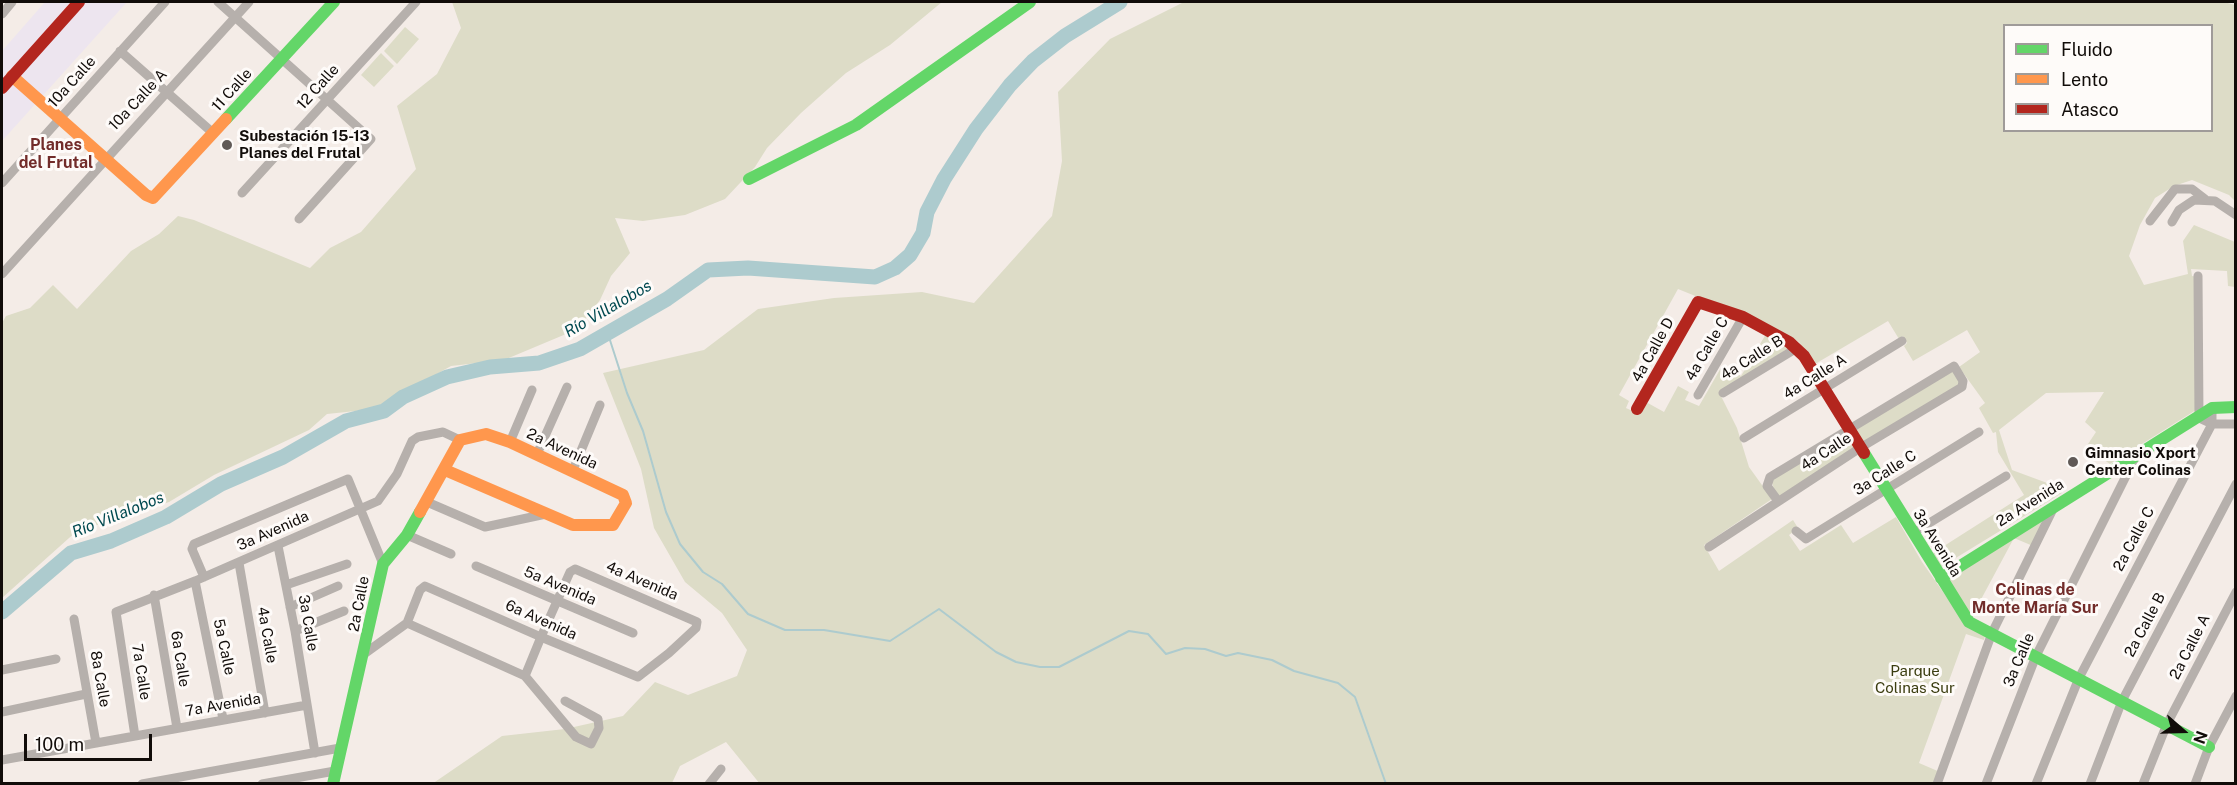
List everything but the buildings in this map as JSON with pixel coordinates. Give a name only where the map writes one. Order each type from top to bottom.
[{"type":"street","points":[[2,14],[12,2]]},
{"type":"street","points":[[2,88],[79,2]]},
{"type":"street","name":"10a Calle","points":[[2,183],[165,2]]},
{"type":"street","points":[[219,2],[370,139],[299,219]]},
{"type":"street","name":"10a Calle A","points":[[2,274],[249,2]]},
{"type":"street","name":"11 Calle","points":[[104,159],[152,198],[334,2]]},
{"type":"street","name":"12 Calle","points":[[242,193],[416,2]]},
{"type":"street","points":[[749,179],[856,124],[1029,2]]},
{"type":"street","points":[[120,51],[213,133]]},
{"type":"street","points":[[12,76],[104,159]]},
{"type":"street","points":[[2150,221],[2170,192],[2175,189],[2192,189],[2205,199],[2224,206],[2235,215]]},
{"type":"street","points":[[2172,222],[2186,203],[2205,199]]},
{"type":"street","points":[[2198,276],[2199,418],[2212,424],[2235,424]]},
{"type":"street","name":"3a Avenida","points":[[1695,306],[1703,302],[1743,317],[1797,348],[1969,622],[2209,747]]},
{"type":"street","name":"4a Calle D","points":[[1637,409],[1695,306]]},
{"type":"street","name":"4a Calle C","points":[[1698,395],[1743,317]]},
{"type":"street","name":"4a Calle A","points":[[1744,438],[1902,341]]},
{"type":"street","name":"4a Calle B","points":[[1723,393],[1797,348]]},
{"type":"street","name":"4a Calle","points":[[1709,546],[1778,501],[1860,447],[1962,387],[1962,378],[1954,366],[1770,477],[1767,486],[1778,501]]},
{"type":"street","points":[[537,454],[567,387]]},
{"type":"street","points":[[510,442],[532,390]]},
{"type":"street","points":[[573,470],[600,405]]},
{"type":"street","points":[[2212,408],[2235,407]]},
{"type":"street","name":"2a Avenida","points":[[1941,578],[2055,504],[2212,408]]},
{"type":"street","name":"2a Calle C","points":[[2036,783],[2079,678],[2212,424],[2212,408]]},
{"type":"street","name":"3a Avenida","points":[[116,614],[154,595],[239,563],[378,501],[412,441],[436,432],[460,440]]},
{"type":"street","name":"3a Calle C","points":[[1796,531],[1806,539],[1979,432]]},
{"type":"street","name":"2a Avenida","points":[[460,440],[486,434],[510,442],[623,495],[626,504],[616,523],[609,526],[573,525],[546,514]]},
{"type":"street","name":"2a Calle","points":[[334,777],[383,564],[407,535],[428,502],[460,440]]},
{"type":"street","name":"3a Calle","points":[[1986,783],[2036,656],[2136,456]]},
{"type":"street","points":[[445,470],[546,514]]},
{"type":"street","points":[[1913,533],[2006,476]]},
{"type":"street","name":"5a Calle","points":[[223,719],[192,549],[194,544],[345,479],[350,481],[361,507]]},
{"type":"street","name":"2a Calle B","points":[[2090,783],[2122,701],[2235,484]]},
{"type":"street","points":[[428,502],[485,527],[546,514]]},
{"type":"street","points":[[1937,783],[1992,633],[2055,504]]},
{"type":"street","points":[[361,507],[383,564]]},
{"type":"street","points":[[407,535],[451,554]]},
{"type":"street","name":"3a Calle","points":[[278,546],[296,631],[315,753]]},
{"type":"street","name":"4a Calle","points":[[239,563],[265,713]]},
{"type":"street","points":[[286,585],[347,564]]},
{"type":"street","name":"5a Avenida","points":[[476,566],[633,633]]},
{"type":"street","name":"4a Avenida","points":[[557,601],[570,572],[578,570],[694,620],[696,628],[644,674]]},
{"type":"street","points":[[290,607],[338,586]]},
{"type":"street","name":"6a Avenida","points":[[407,623],[420,590],[428,586],[541,638],[635,676],[644,674]]},
{"type":"street","name":"2a Calle A","points":[[2143,783],[2167,724],[2235,592]]},
{"type":"street","name":"6a Calle","points":[[154,595],[177,728]]},
{"type":"street","points":[[525,676],[557,601]]},
{"type":"street","points":[[296,631],[344,611]]},
{"type":"street","name":"7a Calle","points":[[116,614],[135,736]]},
{"type":"street","name":"8a Calle","points":[[74,619],[96,743]]},
{"type":"street","points":[[364,654],[407,623],[525,676],[576,737],[591,744],[600,724],[598,719],[565,701]]},
{"type":"street","points":[[2,670],[56,659]]},
{"type":"street","points":[[2,712],[86,694]]},
{"type":"street","points":[[2195,783],[2209,747],[2235,696]]},
{"type":"street","name":"7a Avenida","points":[[2,760],[307,705]]},
{"type":"street","points":[[142,783],[340,748]]},
{"type":"street","points":[[709,783],[721,769]]},
{"type":"street","points":[[262,783],[334,777]]},
{"type":"shaded area","points":[[45,2],[74,2],[2,85],[2,51]]},
{"type":"shaded area","points":[[84,2],[127,2],[2,141],[2,93]]},
{"type":"green space","points":[[452,2],[942,2],[890,45],[846,73],[801,113],[767,148],[755,167],[725,199],[685,215],[643,221],[615,218],[630,253],[611,276],[600,300],[578,329],[504,360],[451,366],[375,409],[327,414],[309,430],[214,475],[169,502],[78,530],[2,598],[2,323],[6,316],[30,308],[53,285],[77,309],[131,251],[159,234],[178,216],[194,220],[310,268],[330,248],[361,232],[416,169],[397,106],[437,74],[461,28]]},
{"type":"green space","name":"Parque Colinas Sur","points":[[1184,2],[2224,2],[2235,5],[2235,201],[2229,195],[2192,180],[2174,186],[2155,198],[2140,225],[2129,256],[2144,285],[2188,274],[2183,241],[2194,225],[2235,242],[2235,287],[2228,286],[2227,271],[2191,269],[2192,276],[2200,277],[2196,410],[2110,464],[2086,447],[2096,432],[2085,422],[2104,392],[2046,393],[1999,430],[2012,470],[2058,487],[2062,493],[1941,567],[1933,553],[2024,495],[1998,452],[1996,432],[1993,433],[1979,408],[1985,403],[1959,367],[1980,352],[1967,330],[1913,361],[1904,346],[1907,343],[1903,336],[1899,339],[1888,321],[1815,364],[1799,342],[1777,329],[1678,289],[1619,395],[1629,401],[1626,408],[1639,414],[1646,402],[1664,412],[1678,386],[1689,392],[1685,400],[1699,406],[1722,366],[1741,376],[1766,334],[1789,348],[1719,392],[1737,428],[1749,467],[1772,499],[1704,545],[1719,571],[1793,520],[1798,528],[1789,535],[1800,551],[1841,525],[1853,543],[1896,517],[1922,562],[1967,626],[1985,636],[1984,640],[1966,634],[1919,763],[1940,772],[1936,783],[760,784],[726,742],[680,766],[672,783],[432,784],[502,736],[565,729],[623,716],[655,682],[688,695],[737,676],[747,650],[722,613],[685,582],[654,528],[641,469],[603,373],[704,350],[758,309],[834,298],[922,292],[974,303],[1052,216],[1062,161],[1058,92],[1110,39]]},
{"type":"green space","points":[[405,27],[419,39],[397,64],[384,51]]},
{"type":"green space","points":[[381,53],[394,66],[374,87],[361,75]]},
{"type":"green space","points":[[1954,366],[1962,387],[1778,501],[1770,477]]},
{"type":"green space","points":[[2042,521],[2033,546],[2014,538],[1971,618],[1946,578]]},
{"type":"waterway","name":"Río Villalobos","points":[[2,612],[71,553],[111,541],[166,517],[221,484],[283,457],[346,421],[384,411],[403,397],[447,377],[490,367],[539,363],[580,349],[667,299],[708,270],[748,268],[875,277],[895,268],[910,255],[923,233],[927,212],[944,179],[976,129],[1010,85],[1033,61],[1065,36],[1120,2]]},
{"type":"waterway","points":[[608,334],[627,393],[643,431],[666,512],[680,544],[703,572],[722,584],[748,614],[785,630],[824,630],[890,641],[939,609],[996,652],[1016,662],[1040,667],[1059,667],[1129,631],[1148,634],[1166,654],[1185,648],[1205,649],[1226,656],[1238,653],[1272,660],[1294,671],[1338,683],[1355,697],[1386,784]]},
{"type":"traffic: fast","points":[[226,119],[334,2]]},
{"type":"traffic: fast","points":[[749,179],[856,125],[1030,2]]},
{"type":"traffic: fast","points":[[1941,578],[2212,408],[2236,407]]},
{"type":"traffic: fast","points":[[1864,453],[1969,622],[2209,747]]},
{"type":"traffic: fast","points":[[333,784],[383,564],[407,535],[420,512]]},
{"type":"traffic: slow","points":[[12,76],[146,195],[153,198],[226,119]]},
{"type":"traffic: slow","points":[[420,512],[460,440],[486,434],[510,442],[623,495],[626,503],[613,525],[573,525],[445,470]]},
{"type":"traffic: jam","points":[[2,88],[79,2]]},
{"type":"traffic: jam","points":[[1637,409],[1698,302],[1743,317],[1789,342],[1804,356],[1864,453]]},
{"type":"place","name":"Subestación 15-13 Planes del Frutal","points":[[227,145]]},
{"type":"place","name":"Gimnasio Xport Center Colinas","points":[[2073,462]]},
{"type":"district","name":"Planes del Frutal","points":[[56,154]]},
{"type":"district","name":"Colinas de Monte María Sur","points":[[2035,599]]}]
